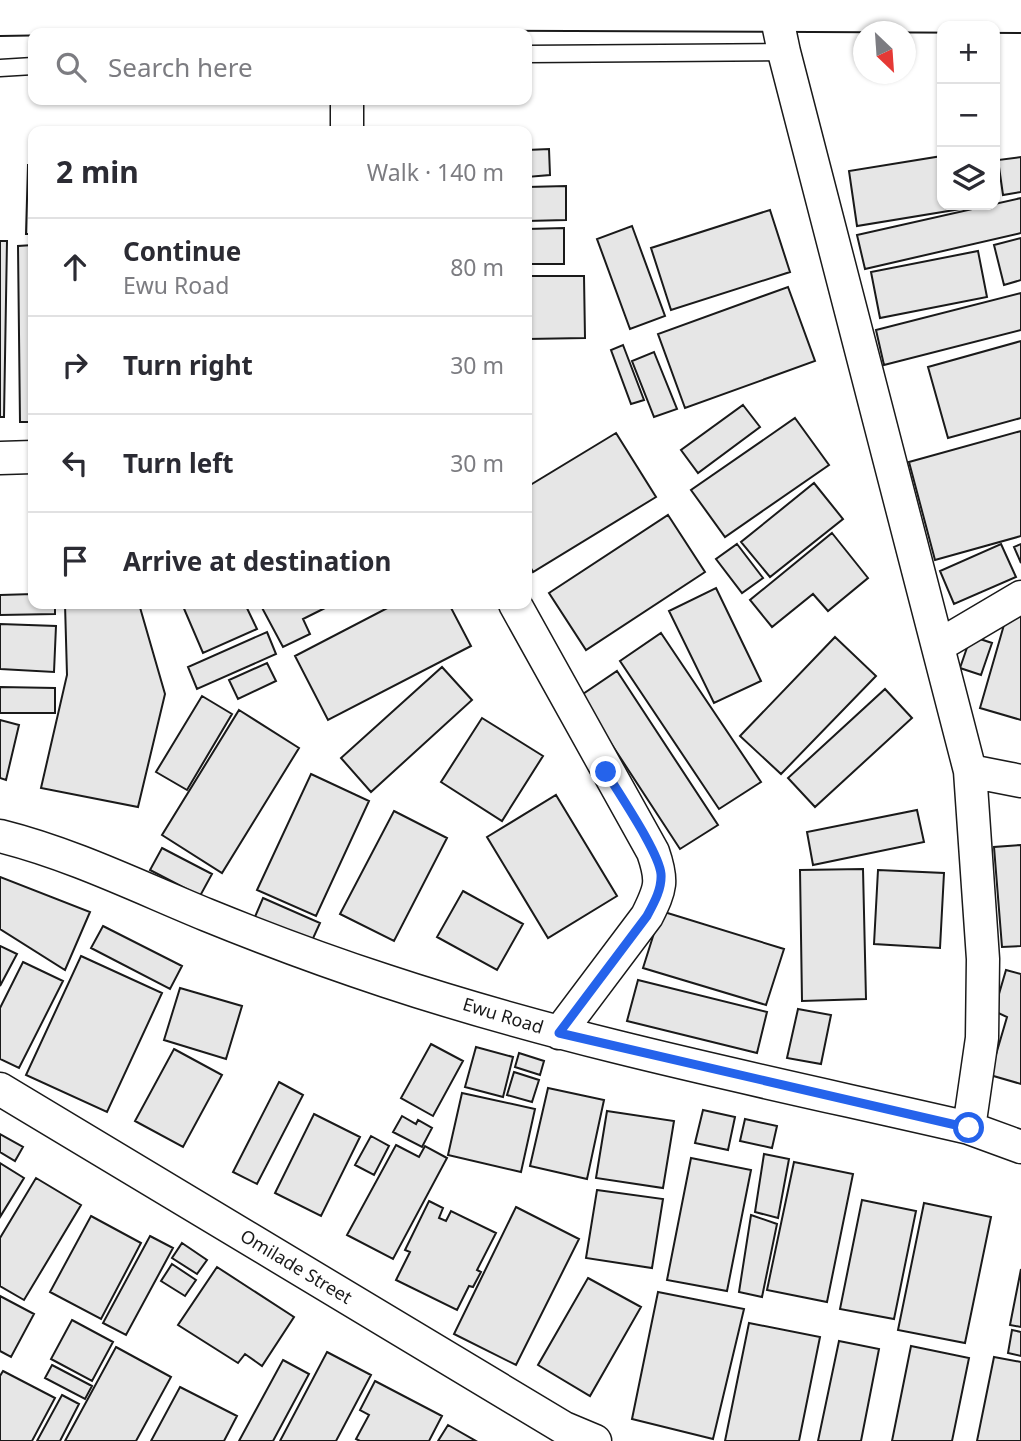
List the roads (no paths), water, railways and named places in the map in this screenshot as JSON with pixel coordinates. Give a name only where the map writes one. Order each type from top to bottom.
[{"type":"main road","points":[[0,16],[356,10],[776,14],[1021,13]]},
{"type":"street","points":[[776,14],[970,771],[983,959],[982,1038],[969,1128]]},
{"type":"street","points":[[347,105],[347,126]]},
{"type":"street","points":[[0,458],[28,457]]},
{"type":"street","points":[[938,646],[1021,597]]},
{"type":"street","points":[[518,609],[653,852],[661,874],[657,895],[647,916],[559,1033]]},
{"type":"street","points":[[970,771],[1021,781]]},
{"type":"street","name":"Ewu Road","points":[[0,836],[25,842],[120,877],[206,914],[387,981],[559,1033],[969,1128],[1021,1147]]},
{"type":"street","name":"Omilade Street","points":[[0,1089],[564,1428],[595,1441]]},
{"type":"lane","points":[[532,54],[784,52]]},
{"type":"lane","points":[[0,68],[28,65]]}]
